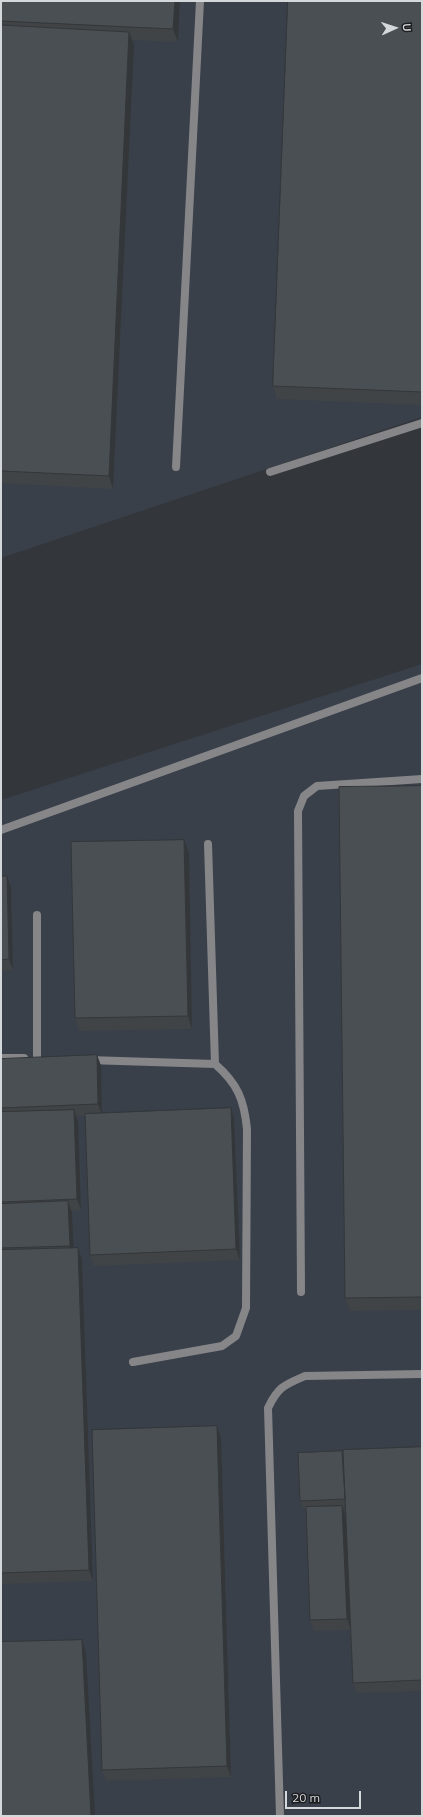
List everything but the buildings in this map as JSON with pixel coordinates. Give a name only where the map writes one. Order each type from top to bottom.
[{"type":"lane","points":[[176,467],[200,1]]},
{"type":"lane","points":[[270,472],[422,423]]},
{"type":"lane","points":[[1,830],[422,678]]},
{"type":"lane","points":[[301,1292],[298,811],[304,796],[317,786],[422,779]]},
{"type":"lane","points":[[208,844],[215,1064]]},
{"type":"lane","points":[[1,1058],[40,1058],[37,915]]},
{"type":"lane","points":[[83,1060],[215,1064],[227,1075],[236,1088],[244,1106],[247,1129],[246,1308],[236,1336],[222,1346],[133,1362]]},
{"type":"lane","points":[[280,1816],[268,1408],[275,1393],[289,1383],[305,1376],[422,1374]]},
{"type":"shaded area","points":[[1,1],[422,1],[422,417],[1,558]]},
{"type":"shaded area","points":[[422,664],[422,1816],[1,1816],[1,800]]}]
